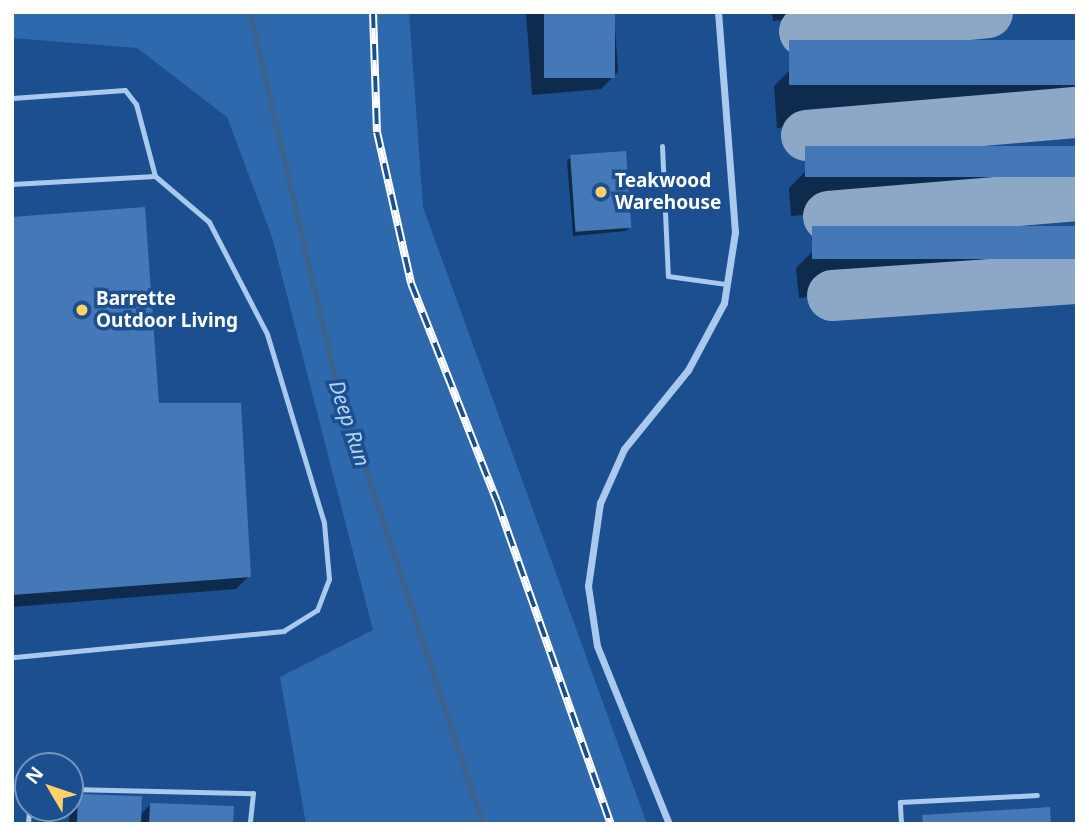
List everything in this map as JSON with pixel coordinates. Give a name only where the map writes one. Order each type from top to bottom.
[{"type":"street","points":[[669,824],[597,646],[588,586],[600,503],[624,449],[688,370],[723,303],[735,232],[718,12]]},
{"type":"lane","points":[[12,98],[125,90],[136,104],[155,176],[209,222],[267,334],[324,523],[329,579],[317,610],[284,631],[12,657]]},
{"type":"lane","points":[[662,146],[668,276],[726,284]]},
{"type":"lane","points":[[12,184],[155,176]]},
{"type":"lane","points":[[84,789],[253,793],[250,824]]},
{"type":"lane","points":[[901,824],[900,802],[1037,795]]},
{"type":"shaded area","points":[[12,12],[409,12],[423,207],[647,824],[306,824],[280,677],[373,630],[272,237],[227,117],[137,48],[12,38]]},
{"type":"building","points":[[544,12],[615,12],[615,78],[544,78]]},
{"type":"building","points":[[789,40],[1077,40],[1077,85],[789,85]]},
{"type":"building","points":[[805,146],[1077,146],[1077,177],[805,177]]},
{"type":"building","name":"Teakwood Warehouse","points":[[626,151],[631,228],[576,232],[570,155]]},
{"type":"building","name":"Barrette Outdoor Living","points":[[145,207],[159,403],[241,403],[251,577],[12,595],[12,217]]},
{"type":"building","points":[[812,226],[1077,226],[1077,259],[812,259]]},
{"type":"building","points":[[84,794],[142,796],[141,824],[77,824],[84,822]]},
{"type":"building","points":[[150,803],[234,806],[233,824],[149,824]]},
{"type":"building","points":[[1050,807],[1051,824],[923,824],[922,815]]},
{"type":"waterway","name":"Deep Run","points":[[250,12],[335,376],[483,824]]},
{"type":"taxiway","points":[[804,31],[987,12]]},
{"type":"taxiway","points":[[806,135],[1077,112]]},
{"type":"taxiway","points":[[828,216],[1077,195]]},
{"type":"taxiway","points":[[832,295],[1077,278]]},
{"type":"railway","points":[[373,12],[377,132],[411,283],[497,501],[611,824]]},
{"type":"place","name":"Teakwood Warehouse","points":[[601,192]]},
{"type":"place","name":"Barrette Outdoor Living","points":[[82,310]]}]
